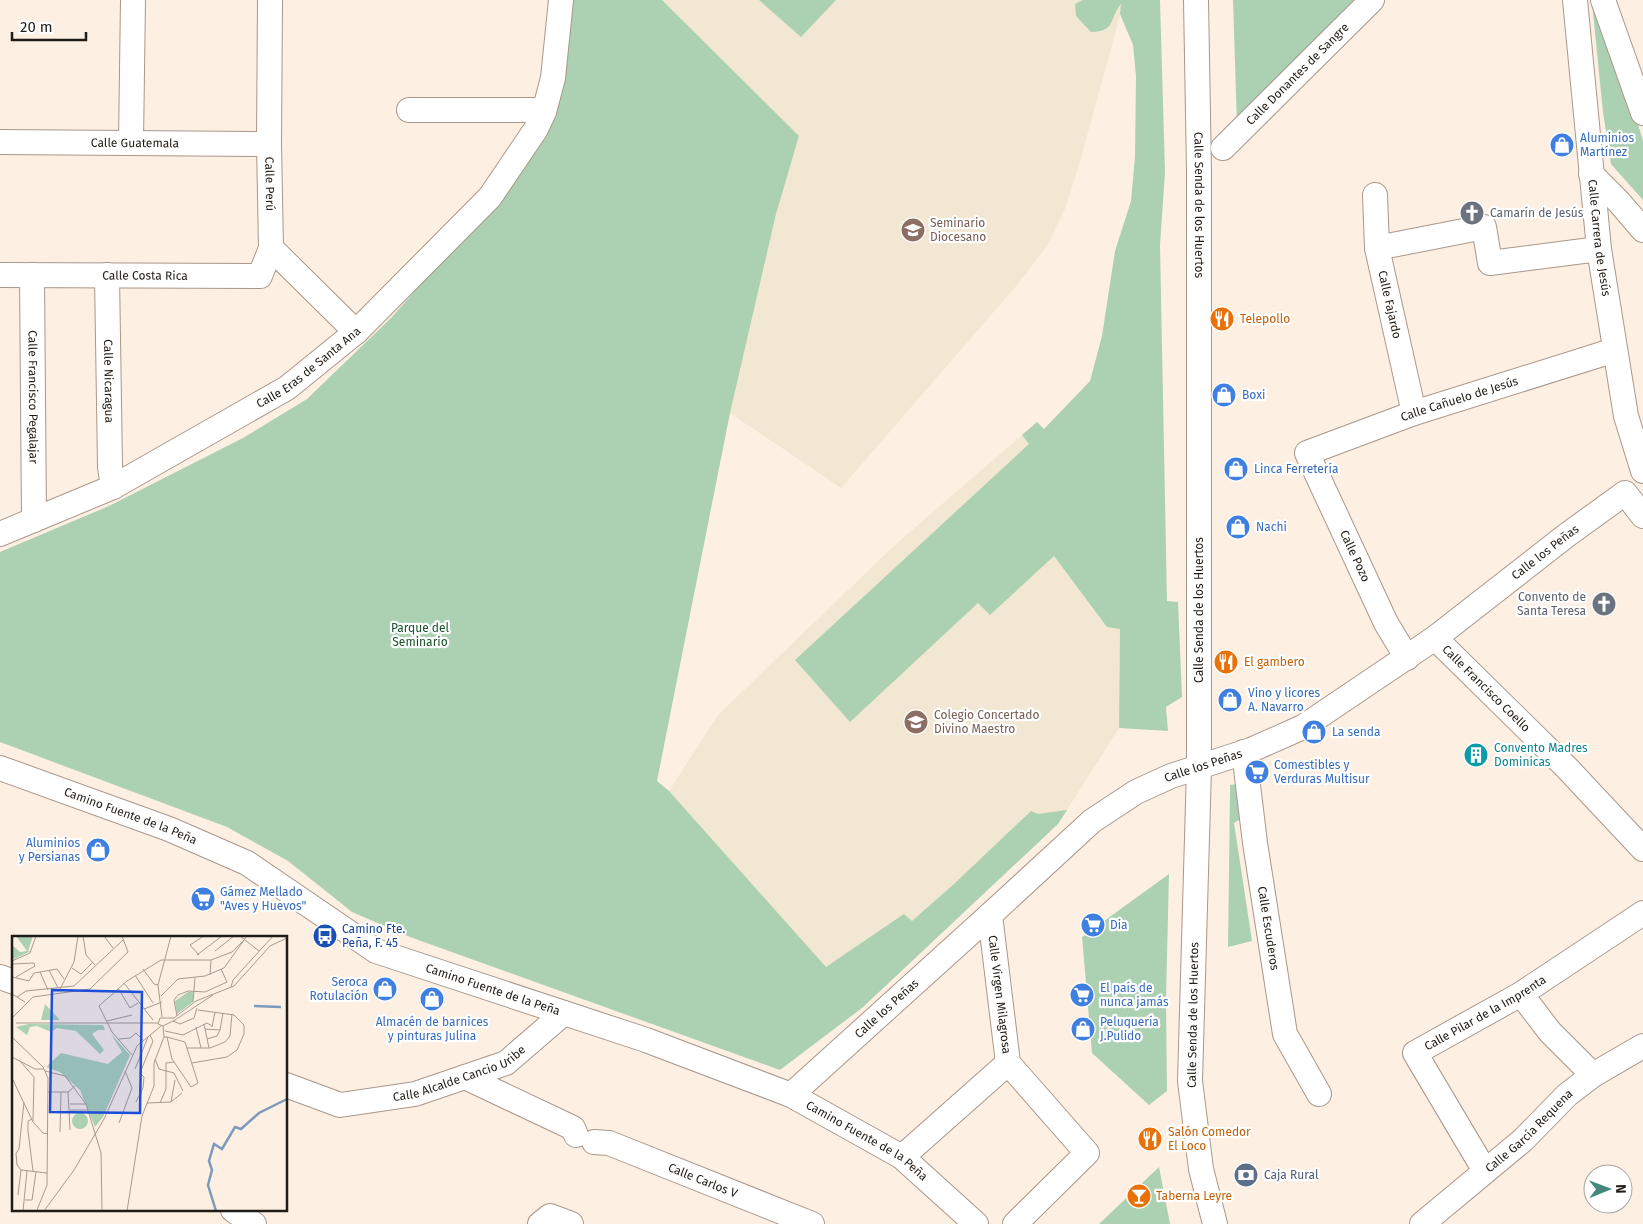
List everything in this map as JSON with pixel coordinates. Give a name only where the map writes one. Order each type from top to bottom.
[{"type":"street","points":[[131,142],[133,0]]},
{"type":"street","name":"Calle Perú","points":[[270,0],[269,144],[271,248]]},
{"type":"street","name":"Calle Eras de Santa Ana","points":[[0,534],[113,487],[288,388],[356,332],[490,197],[536,129],[544,110],[553,78],[561,0]]},
{"type":"street","name":"Calle Senda de los Huertos","points":[[1196,0],[1199,171],[1199,768],[1190,1082],[1201,1168],[1213,1222]]},
{"type":"street","name":"Calle Donantes de Sangre","points":[[1223,148],[1372,0]]},
{"type":"street","name":"Calle Carrera de Jesús","points":[[1575,0],[1599,248],[1626,416],[1643,471]]},
{"type":"street","points":[[1603,0],[1643,113]]},
{"type":"street","points":[[409,110],[544,110]]},
{"type":"street","name":"Calle Guatemala","points":[[0,142],[269,144]]},
{"type":"street","points":[[1591,174],[1643,230]]},
{"type":"street","name":"Calle Fajardo","points":[[1375,195],[1377,248],[1414,413]]},
{"type":"street","points":[[1377,248],[1484,227],[1490,263],[1599,248]]},
{"type":"street","points":[[271,248],[356,332]]},
{"type":"street","name":"Calle Costa Rica","points":[[0,275],[260,276],[271,248]]},
{"type":"street","name":"Calle Francisco Pegalajar","points":[[32,275],[34,520]]},
{"type":"street","name":"Calle Nicaragua","points":[[107,275],[110,467],[113,487]]},
{"type":"street","name":"Calle Cañuelo de Jesús","points":[[1307,453],[1414,413],[1614,350]]},
{"type":"street","name":"Calle Pozo","points":[[1307,453],[1386,622],[1407,658]]},
{"type":"street","name":"Calle los Peñas","points":[[791,1095],[1092,821],[1136,792],[1171,776],[1244,752],[1303,727],[1435,638],[1567,534],[1625,493],[1643,516]]},
{"type":"street","name":"Calle Francisco Coello","points":[[1435,638],[1567,768],[1643,849]]},
{"type":"street","name":"Calle Escuderos","points":[[1244,752],[1255,843],[1285,1034],[1319,1094]]},
{"type":"street","name":"Camino Fuente de la Peña","points":[[0,768],[169,829],[247,863],[376,951],[646,1040],[791,1095],[902,1157],[976,1224]]},
{"type":"street","name":"Calle Pilar de la Imprenta","points":[[1485,1171],[1415,1053],[1521,994],[1643,913]]},
{"type":"street","name":"Calle Virgen Milagrosa","points":[[990,915],[1008,1064],[1087,1153],[1015,1224]]},
{"type":"street","points":[[1521,994],[1550,1032],[1593,1075]]},
{"type":"street","name":"Calle Alcalde Cancio Uribe","points":[[288,1086],[340,1104],[415,1094],[506,1063],[564,1013]]},
{"type":"street","name":"Calle García Requena","points":[[1422,1224],[1523,1140],[1568,1095],[1593,1075],[1643,1046]]},
{"type":"street","points":[[902,1157],[1008,1064]]},
{"type":"street","name":"Calle Carlos V","points":[[465,1077],[573,1128],[585,1138],[609,1143],[812,1224]]},
{"type":"street","points":[[236,1212],[254,1224]]},
{"type":"street","points":[[540,1224],[550,1216],[570,1224]]},
{"type":"shaded area","name":"Seminario Diocesano","points":[[662,0],[1122,0],[1121,12],[1079,165],[1065,209],[1047,246],[1017,285],[841,488],[730,413],[776,214],[799,136]]},
{"type":"shaded area","name":"Colegio Concertado Divino Maestro","points":[[1037,422],[1118,519],[1121,544],[1119,728],[1058,824],[862,1008],[669,791],[718,715],[896,544]]},
{"type":"green space","name":"Parque del Seminario","points":[[566,0],[662,0],[799,136],[776,214],[730,413],[657,781],[669,791],[826,967],[904,914],[912,921],[1031,811],[1038,814],[1067,810],[1058,824],[862,1008],[780,1070],[410,937],[352,912],[288,861],[227,827],[0,742],[0,552],[109,506],[243,438],[307,399],[391,318],[498,198],[545,128]]},
{"type":"green space","points":[[759,0],[836,0],[801,37]]},
{"type":"green space","points":[[1083,0],[1160,0],[1165,172],[1160,245],[1167,601],[1178,602],[1182,697],[1166,707],[1168,731],[1119,728],[1120,629],[1107,627],[1054,556],[990,615],[978,603],[850,722],[795,660],[1029,444],[1022,435],[1037,422],[1044,429],[1090,381],[1102,336],[1115,251],[1131,201],[1135,157],[1136,76],[1133,45],[1120,14],[1121,4],[1105,30],[1091,32],[1076,16],[1075,4]]},
{"type":"green space","points":[[1233,0],[1364,0],[1237,126]]},
{"type":"green space","points":[[1592,3],[1626,85],[1643,141],[1643,200],[1611,164],[1603,112]]},
{"type":"green space","points":[[1237,784],[1241,819],[1234,823],[1252,941],[1228,947],[1230,785]]},
{"type":"green space","points":[[1169,874],[1166,998],[1167,1091],[1149,1105],[1092,1053],[1082,937]]},
{"type":"green space","points":[[1159,1167],[1170,1224],[1099,1224]]},
{"type":"place","name":"Aluminios Martínez","points":[[1562,145]]},
{"type":"place","name":"Camarín de Jesús","points":[[1472,213]]},
{"type":"place","name":"Seminario Diocesano","points":[[913,230]]},
{"type":"place","name":"Telepollo","points":[[1222,319]]},
{"type":"place","name":"Boxi","points":[[1224,395]]},
{"type":"place","name":"Linca Ferretería","points":[[1236,469]]},
{"type":"place","name":"Nachi","points":[[1238,527]]},
{"type":"place","name":"Convento de Santa Teresa","points":[[1604,604]]},
{"type":"place","name":"El gambero","points":[[1226,662]]},
{"type":"place","name":"Vino y licores A. Navarro","points":[[1230,700]]},
{"type":"place","name":"Colegio Concertado Divino Maestro","points":[[916,722]]},
{"type":"place","name":"La senda","points":[[1314,732]]},
{"type":"place","name":"Convento Madres Dominicas","points":[[1476,755]]},
{"type":"place","name":"Comestibles y Verduras Multisur","points":[[1257,772]]},
{"type":"place","name":"Aluminios y Persianas","points":[[98,850]]},
{"type":"place","name":"Gámez Mellado \"Aves y Huevos\"","points":[[203,899]]},
{"type":"place","name":"Dia","points":[[1093,925]]},
{"type":"place","name":"Camino Fte. Peña, F. 45","points":[[325,936]]},
{"type":"place","name":"Seroca Rotulación","points":[[385,989]]},
{"type":"place","name":"El país de nunca jamás","points":[[1082,995]]},
{"type":"place","name":"Almacén de barnices y pinturas Julina","points":[[432,999]]},
{"type":"place","name":"Peluquería J.Pulido","points":[[1083,1029]]},
{"type":"place","name":"Salón Comedor El Loco","points":[[1150,1139]]},
{"type":"place","name":"Caja Rural","points":[[1246,1175]]},
{"type":"place","name":"Taberna Leyre","points":[[1139,1196]]}]
